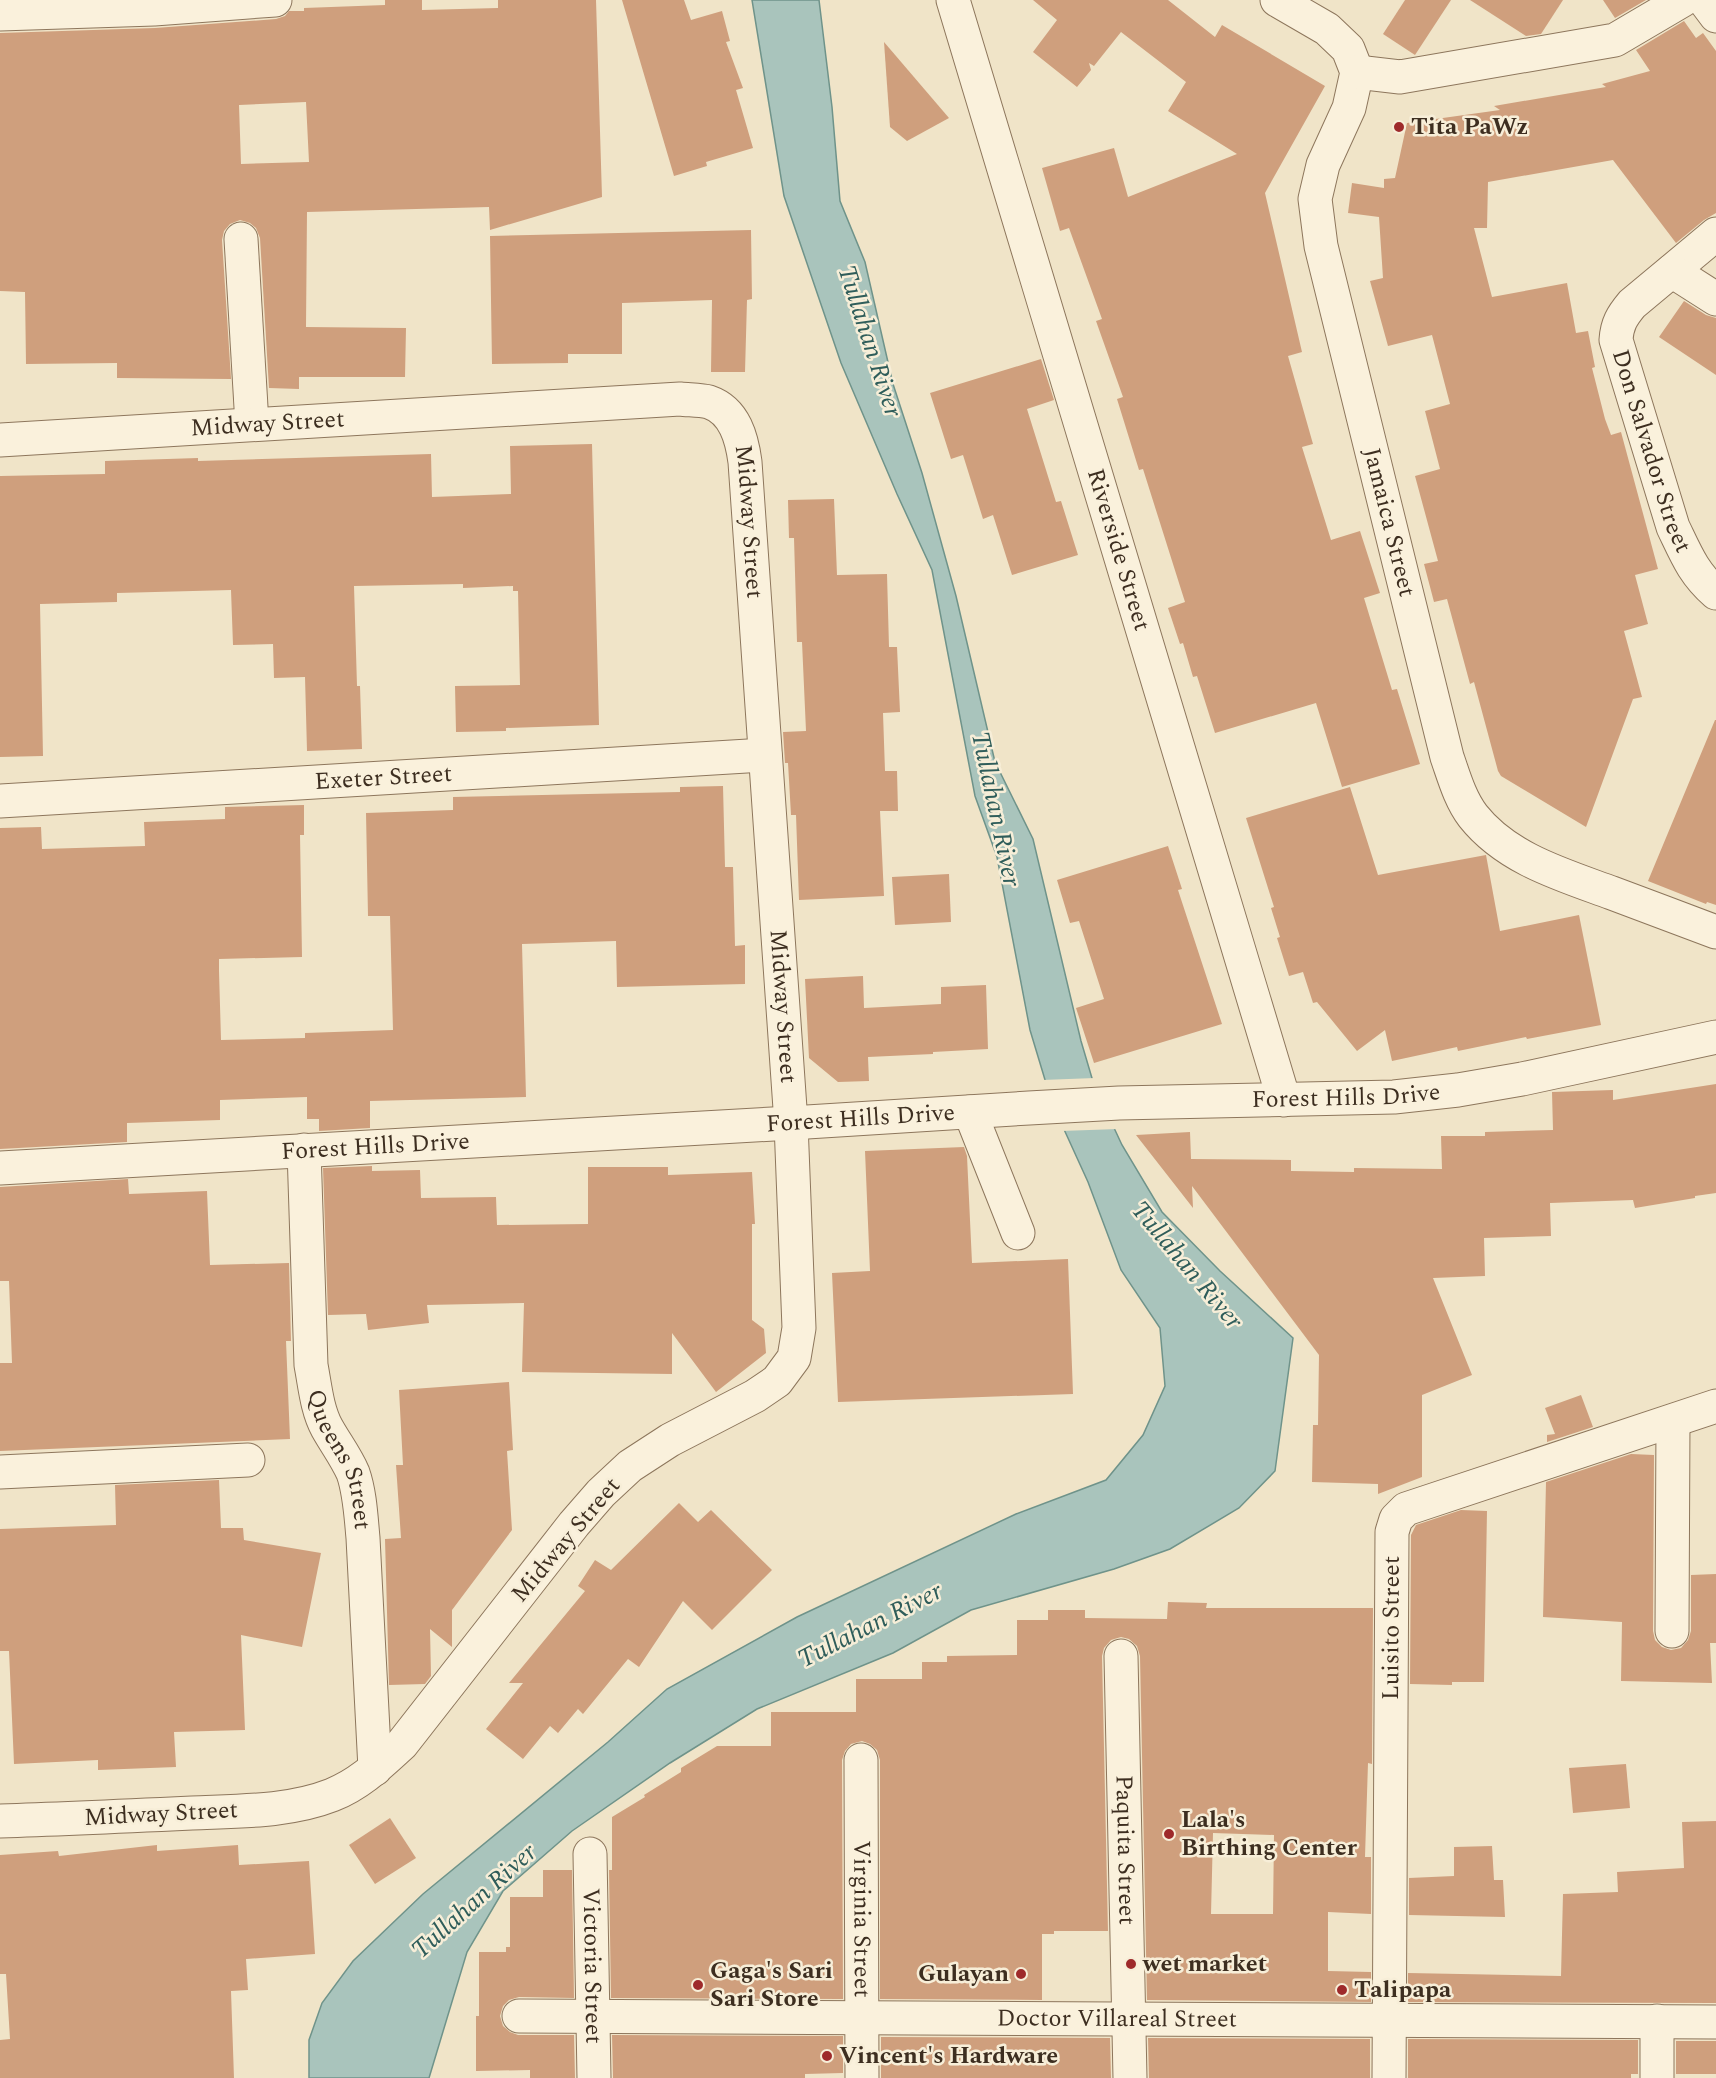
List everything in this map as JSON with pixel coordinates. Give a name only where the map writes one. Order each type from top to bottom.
[{"type":"street","points":[[0,14],[154,9],[275,0]]},
{"type":"street","name":"Riverside Street","points":[[953,0],[1284,1100]]},
{"type":"street","points":[[1277,0],[1327,29],[1348,49],[1357,72],[1401,77],[1615,40],[1683,0]]},
{"type":"street","points":[[1704,0],[1716,16]]},
{"type":"street","name":"Jamaica Street","points":[[1357,72],[1349,108],[1323,165],[1315,199],[1321,246],[1447,757],[1458,788],[1471,814],[1491,836],[1517,854],[1552,871],[1716,932]]},
{"type":"street","name":"Don Salvador Street","points":[[1716,234],[1632,304],[1621,316],[1616,328],[1616,340],[1673,527],[1700,579],[1716,592]]},
{"type":"street","points":[[241,239],[252,424]]},
{"type":"street","points":[[1672,271],[1716,299]]},
{"type":"street","name":"Midway Street","points":[[0,440],[680,399],[710,402],[730,417],[742,439],[744,450],[790,1123],[799,1295],[799,1328],[794,1358],[777,1381],[670,1440],[630,1466],[601,1493],[574,1524],[402,1744],[375,1769],[353,1785],[331,1796],[293,1805],[254,1810],[0,1821]]},
{"type":"street","name":"Exeter Street","points":[[0,801],[765,754]]},
{"type":"street","name":"Forest Hills Drive","points":[[0,1168],[1119,1103],[1394,1097],[1458,1090],[1522,1079],[1716,1038]]},
{"type":"street","points":[[970,1112],[1018,1233]]},
{"type":"street","name":"Queens Street","points":[[304,1150],[311,1365],[317,1398],[326,1427],[341,1449],[353,1475],[359,1504],[363,1538],[375,1769]]},
{"type":"street","name":"Luisito Street","points":[[1389,2078],[1392,1532],[1396,1519],[1406,1509],[1716,1406]]},
{"type":"street","points":[[1672,1631],[1673,1420]]},
{"type":"street","points":[[0,1472],[248,1460]]},
{"type":"street","name":"Paquita Street","points":[[1121,1656],[1130,2078]]},
{"type":"street","name":"Virginia Street","points":[[861,1760],[862,2078]]},
{"type":"street","name":"Victoria Street","points":[[590,1854],[594,2078]]},
{"type":"street","name":"Doctor Villareal Street","points":[[519,2016],[1716,2022]]},
{"type":"street","points":[[1656,2021],[1656,2078]]},
{"type":"water","name":"Tullahan River","points":[[752,0],[819,0],[832,107],[840,201],[865,262],[893,384],[922,473],[956,596],[995,762],[1033,839],[1081,1041],[1094,1085],[1122,1145],[1162,1212],[1220,1271],[1293,1338],[1275,1471],[1239,1508],[1170,1549],[1114,1569],[971,1610],[893,1653],[757,1709],[670,1763],[572,1831],[503,1891],[467,1952],[429,2078],[309,2078],[309,2040],[322,2003],[353,1961],[423,1894],[608,1742],[667,1689],[797,1617],[1016,1514],[1106,1480],[1143,1435],[1165,1386],[1160,1328],[1121,1270],[1088,1182],[1052,1103],[1030,1030],[997,857],[975,796],[932,570],[841,363],[784,196]]},
{"type":"pier","points":[[1095,1078],[1118,1129],[1061,1131],[1049,1104],[1042,1080]]},
{"type":"building","points":[[385,0],[422,0],[422,10],[498,8],[498,0],[596,0],[602,197],[490,230],[489,207],[307,212],[306,327],[406,328],[405,377],[299,377],[299,389],[269,388],[260,238],[256,228],[240,220],[230,224],[224,231],[222,240],[231,379],[117,378],[117,363],[26,364],[25,292],[0,291],[0,33],[155,28],[276,19],[285,16],[289,11],[304,11],[304,8],[385,5]],"holes":[[[306,102],[309,162],[241,164],[239,105]]]},
{"type":"building","points":[[622,0],[684,0],[691,20],[722,11],[730,41],[726,42],[743,88],[736,90],[753,148],[706,162],[707,166],[674,176]]},
{"type":"building","points":[[1033,0],[1168,0],[1215,37],[1222,25],[1325,86],[1265,193],[1302,352],[1288,356],[1313,444],[1302,447],[1331,540],[1360,531],[1380,593],[1364,598],[1392,690],[1397,689],[1420,764],[1342,787],[1316,703],[1215,733],[1197,676],[1193,677],[1183,643],[1180,644],[1168,608],[1185,602],[1143,469],[1139,470],[1117,399],[1123,397],[1096,321],[1102,319],[1069,228],[1060,231],[1042,168],[1114,148],[1128,197],[1237,154],[1168,111],[1186,82],[1121,32],[1094,66],[1089,63],[1091,70],[1077,87],[1033,52],[1057,20]]},
{"type":"building","points":[[1405,0],[1451,0],[1415,55],[1383,34]]},
{"type":"building","points":[[1470,0],[1563,0],[1541,34],[1526,36]]},
{"type":"building","points":[[1603,0],[1646,0],[1615,18]]},
{"type":"building","points":[[1684,21],[1696,38],[1703,33],[1716,51],[1716,213],[1676,243],[1613,160],[1488,182],[1487,228],[1474,228],[1492,297],[1567,283],[1576,333],[1588,331],[1595,367],[1592,368],[1605,419],[1611,435],[1621,432],[1658,569],[1635,575],[1648,624],[1624,631],[1642,697],[1633,699],[1586,827],[1501,776],[1498,771],[1474,682],[1470,684],[1447,599],[1434,602],[1424,564],[1438,561],[1415,476],[1440,469],[1425,411],[1450,404],[1432,335],[1388,346],[1370,281],[1383,278],[1379,217],[1348,213],[1352,183],[1384,188],[1384,179],[1395,178],[1407,123],[1500,110],[1494,106],[1606,87],[1602,84],[1650,71],[1636,50]]},
{"type":"building","points":[[884,42],[949,118],[907,141],[890,127]]},
{"type":"building","points":[[751,230],[752,299],[747,300],[745,372],[711,372],[712,300],[622,303],[622,354],[568,354],[568,363],[492,364],[490,236]]},
{"type":"building","points":[[1684,301],[1706,315],[1716,318],[1716,375],[1659,337]]},
{"type":"building","points":[[1041,359],[1054,400],[1027,409],[1056,502],[1061,501],[1078,555],[1012,575],[993,515],[983,519],[963,455],[951,459],[930,393]]},
{"type":"building","points":[[592,444],[599,725],[456,732],[455,686],[520,685],[518,591],[513,591],[513,586],[463,588],[463,584],[354,586],[357,686],[360,686],[362,749],[307,751],[305,677],[274,678],[273,644],[233,645],[231,590],[117,593],[117,602],[40,604],[43,756],[0,757],[0,476],[105,474],[105,461],[198,458],[198,461],[431,454],[432,497],[511,494],[510,446]]},
{"type":"building","points":[[834,499],[837,575],[887,574],[889,647],[897,647],[900,712],[883,713],[885,771],[897,771],[898,811],[880,811],[884,896],[799,900],[796,815],[791,815],[788,763],[785,763],[783,732],[806,731],[802,642],[797,642],[794,538],[789,538],[788,500]]},
{"type":"building","points":[[1715,720],[1716,905],[1707,902],[1706,904],[1648,881]]},
{"type":"building","points":[[723,786],[725,867],[733,867],[735,946],[745,945],[745,984],[617,987],[616,941],[522,944],[526,1097],[370,1101],[370,1128],[319,1131],[319,1119],[307,1119],[307,1097],[220,1100],[220,1120],[127,1123],[127,1142],[0,1149],[0,828],[41,827],[42,849],[145,846],[144,822],[225,819],[225,807],[304,805],[304,835],[300,835],[302,957],[219,959],[219,971],[221,1040],[305,1038],[305,1033],[393,1030],[390,916],[368,916],[366,813],[453,810],[453,797],[680,792],[680,787]]},
{"type":"building","points":[[1350,787],[1378,875],[1486,855],[1500,931],[1579,915],[1601,1025],[1458,1051],[1457,1047],[1392,1061],[1385,1030],[1357,1051],[1317,1002],[1313,1003],[1303,972],[1289,976],[1277,938],[1280,937],[1271,908],[1274,907],[1246,818]]},
{"type":"building","points":[[1168,846],[1182,889],[1178,890],[1222,1024],[1094,1063],[1076,1008],[1104,999],[1079,921],[1070,923],[1057,880]]},
{"type":"building","points":[[949,874],[951,922],[895,925],[892,877]]},
{"type":"building","points":[[863,976],[864,1008],[941,1004],[941,987],[986,985],[988,1049],[868,1057],[869,1081],[838,1082],[809,1058],[805,979]]},
{"type":"building","points":[[1716,1084],[1716,1193],[1635,1208],[1633,1200],[1550,1203],[1551,1236],[1484,1238],[1485,1276],[1433,1278],[1472,1375],[1422,1395],[1422,1477],[1378,1494],[1378,1484],[1312,1482],[1313,1425],[1318,1425],[1319,1355],[1192,1186],[1193,1208],[1136,1135],[1190,1132],[1191,1159],[1291,1160],[1291,1171],[1354,1172],[1354,1168],[1442,1169],[1441,1136],[1485,1136],[1485,1132],[1553,1130],[1552,1092],[1613,1090],[1613,1100]]},
{"type":"building","points":[[964,1147],[967,1156],[972,1263],[1068,1259],[1073,1394],[838,1402],[832,1273],[870,1271],[865,1151]]},
{"type":"building","points":[[372,1166],[372,1171],[420,1170],[421,1198],[496,1197],[497,1225],[588,1224],[588,1167],[668,1167],[668,1175],[752,1172],[755,1224],[752,1224],[752,1320],[764,1329],[766,1353],[716,1392],[672,1333],[672,1374],[522,1372],[524,1303],[427,1305],[429,1323],[368,1330],[366,1314],[328,1315],[323,1168]]},
{"type":"building","points":[[128,1179],[129,1194],[207,1191],[210,1265],[289,1263],[291,1341],[286,1341],[290,1439],[0,1451],[0,1363],[12,1363],[9,1281],[0,1281],[0,1187]]},
{"type":"building","points":[[509,1382],[513,1450],[507,1451],[512,1530],[452,1610],[452,1647],[430,1629],[431,1676],[425,1684],[389,1685],[385,1539],[401,1538],[396,1465],[403,1465],[399,1390]]},
{"type":"building","points":[[1581,1395],[1593,1427],[1547,1442],[1547,1435],[1555,1434],[1545,1408]]},
{"type":"building","points":[[1631,1454],[1654,1455],[1653,1631],[1655,1640],[1662,1647],[1671,1650],[1681,1648],[1688,1640],[1691,1631],[1691,1575],[1716,1574],[1716,1643],[1710,1643],[1712,1683],[1621,1681],[1622,1622],[1543,1617],[1546,1482]]},
{"type":"building","points":[[219,1480],[221,1528],[243,1528],[244,1540],[321,1553],[302,1647],[241,1635],[245,1730],[174,1732],[176,1767],[98,1770],[98,1760],[14,1764],[9,1651],[0,1651],[0,1529],[116,1525],[115,1485]]},
{"type":"building","points":[[679,1503],[698,1522],[711,1510],[772,1570],[712,1630],[683,1601],[639,1667],[628,1659],[583,1714],[578,1709],[558,1733],[550,1726],[523,1759],[486,1729],[523,1683],[509,1683],[585,1591],[578,1586],[595,1560],[611,1570]]},
{"type":"building","points":[[1461,1510],[1487,1511],[1484,1682],[1452,1682],[1452,1685],[1410,1684],[1411,1535],[1416,1525]]},
{"type":"building","points":[[1168,1602],[1207,1603],[1206,1608],[1373,1608],[1372,1764],[1368,1763],[1365,1857],[1371,1857],[1371,1914],[1328,1912],[1328,1971],[1371,1972],[1371,2002],[1147,2000],[1140,1656],[1137,1646],[1129,1639],[1121,1637],[1111,1640],[1104,1648],[1102,1656],[1108,1931],[1054,1931],[1054,1934],[1042,1934],[1042,2000],[880,1999],[880,1760],[877,1750],[862,1741],[851,1744],[842,1760],[843,1999],[611,1998],[609,1870],[612,1870],[612,1817],[681,1772],[681,1768],[717,1746],[771,1746],[771,1712],[856,1712],[856,1679],[922,1679],[922,1662],[947,1662],[947,1656],[1017,1655],[1017,1620],[1048,1620],[1048,1610],[1085,1610],[1085,1618],[1167,1619]],"holes":[[[1213,1833],[1274,1835],[1273,1914],[1211,1914]]]},
{"type":"building","points":[[1626,1764],[1630,1808],[1573,1813],[1569,1768]]},
{"type":"building","points":[[390,1818],[416,1858],[375,1884],[349,1845]]},
{"type":"building","points":[[1716,1821],[1716,2003],[1408,2002],[1408,1973],[1561,1976],[1563,1894],[1618,1892],[1617,1872],[1684,1868],[1682,1822]]},
{"type":"building","points":[[157,1845],[157,1851],[238,1845],[239,1865],[309,1861],[315,1954],[246,1959],[248,1990],[231,1991],[234,2078],[0,2078],[0,2040],[10,2039],[6,1974],[0,1974],[0,1855],[58,1851],[59,1856]]},
{"type":"building","points":[[1492,1846],[1494,1880],[1503,1880],[1505,1917],[1409,1915],[1409,1878],[1454,1876],[1454,1847]]},
{"type":"building","points":[[543,1870],[572,1870],[574,1998],[519,1997],[509,2000],[503,2006],[500,2016],[503,2026],[518,2035],[574,2035],[575,2078],[530,2078],[530,2070],[476,2071],[479,1952],[506,1952],[506,1947],[510,1947],[510,1897],[543,1897]]},
{"type":"building","points":[[612,2035],[843,2036],[843,2073],[805,2074],[805,2078],[613,2078]]},
{"type":"building","points":[[881,2037],[1110,2038],[1111,2078],[881,2078]]},
{"type":"building","points":[[1148,2038],[1370,2039],[1370,2078],[1149,2078]]},
{"type":"building","points":[[1408,2039],[1638,2040],[1638,2074],[1631,2074],[1631,2078],[1408,2078]]},
{"type":"building","points":[[1676,2041],[1716,2041],[1716,2074],[1676,2074]]},
{"type":"place","name":"Tita PaWz","points":[[1399,127]]},
{"type":"place","name":"Lala's Birthing Center","points":[[1169,1834]]},
{"type":"place","name":"wet market","points":[[1131,1964]]},
{"type":"place","name":"Gulayan","points":[[1021,1974]]},
{"type":"place","name":"Gaga's Sari Sari Store","points":[[698,1985]]},
{"type":"place","name":"Talipapa","points":[[1342,1990]]},
{"type":"place","name":"Vincent's Hardware","points":[[827,2056]]}]
